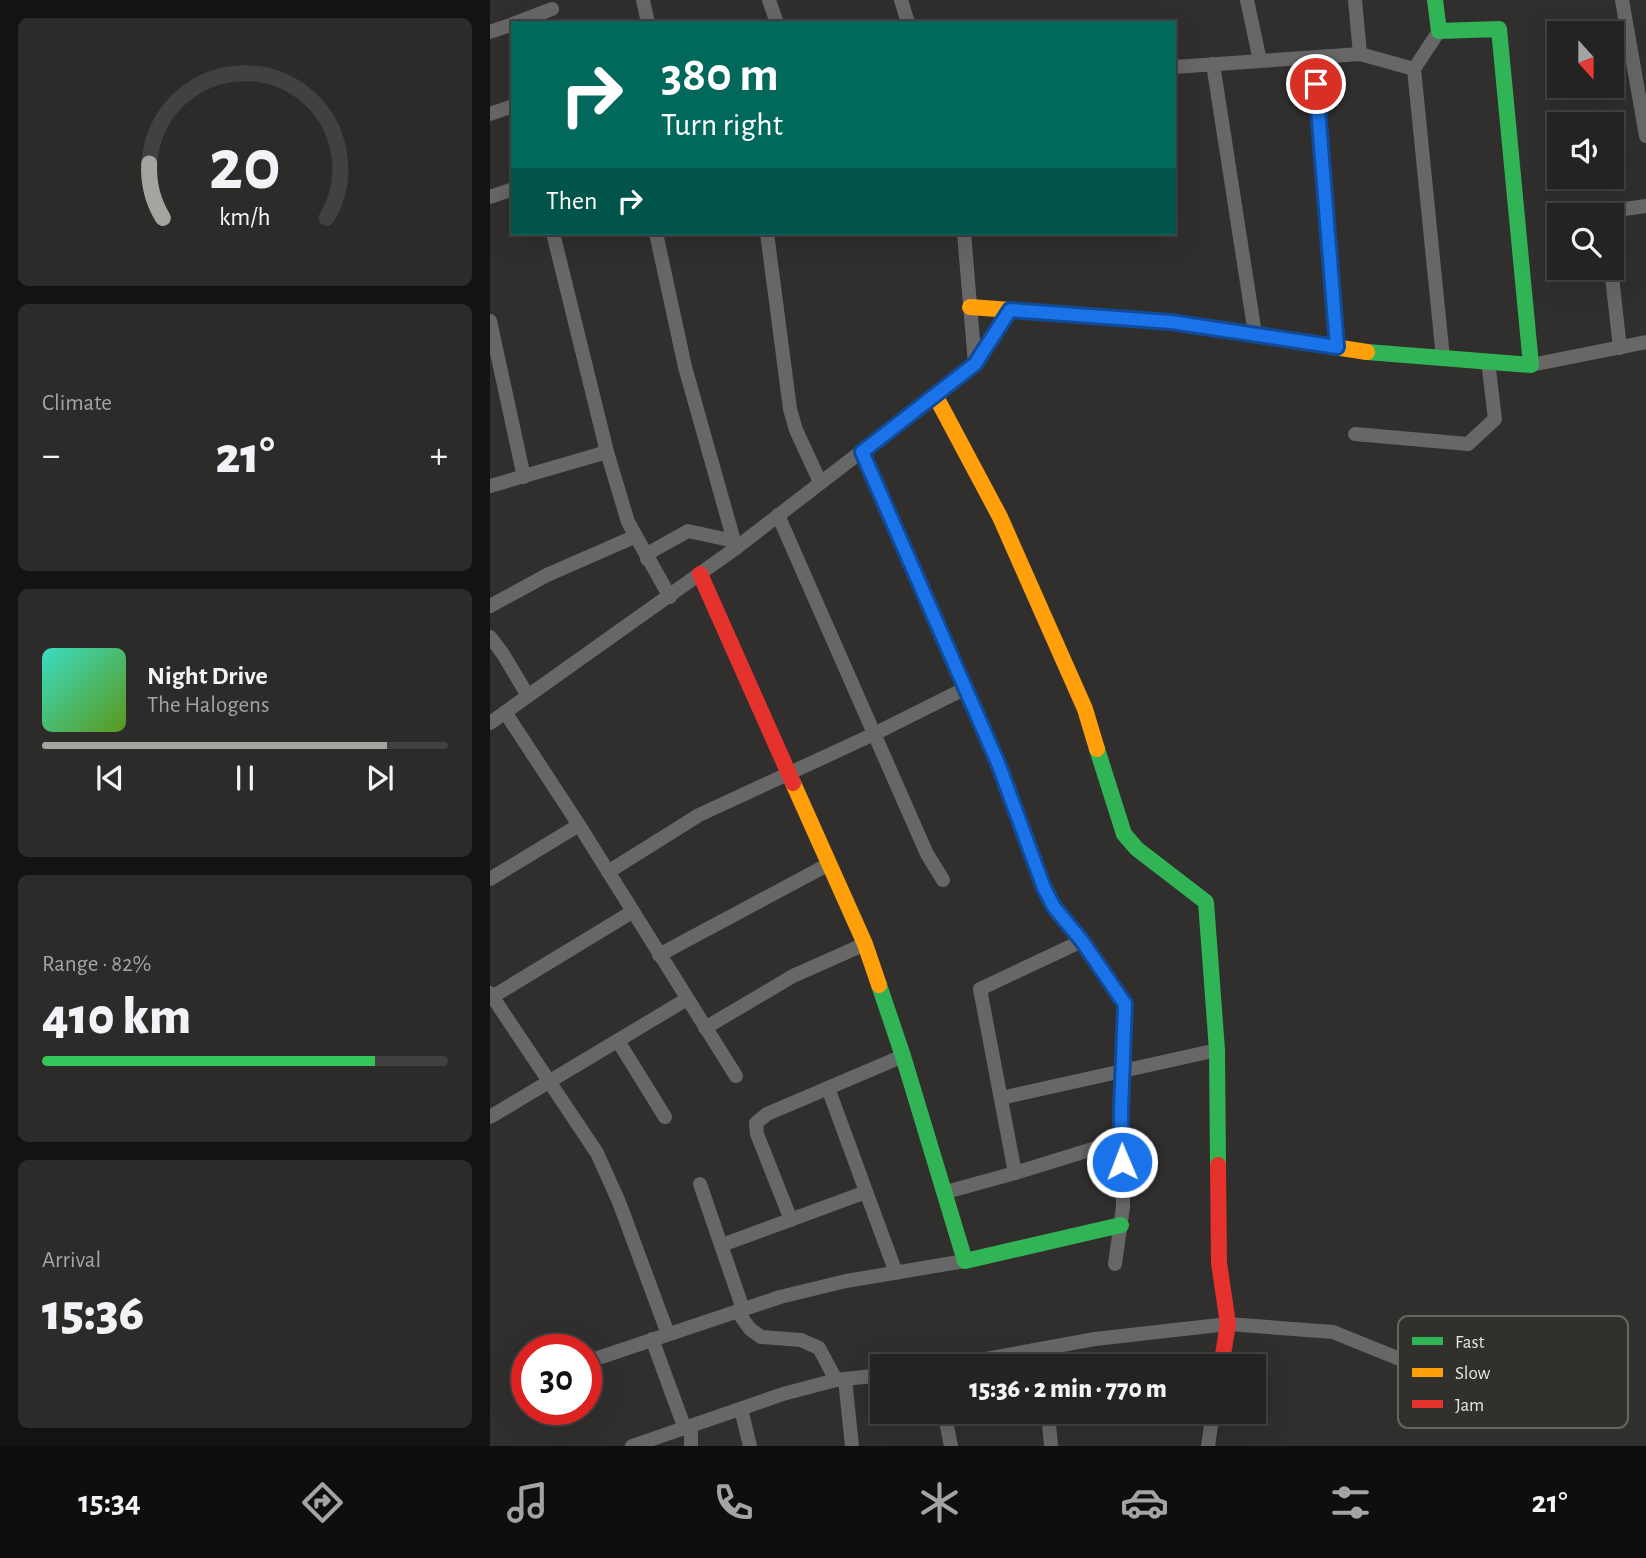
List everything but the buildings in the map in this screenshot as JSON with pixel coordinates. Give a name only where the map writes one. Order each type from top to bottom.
[{"type":"street","points":[[769,0],[776,21]]},
{"type":"street","points":[[901,0],[907,21]]},
{"type":"street","points":[[1247,0],[1260,61]]},
{"type":"street","points":[[1355,0],[1360,54]]},
{"type":"street","points":[[1435,0],[1439,31],[1414,69],[1443,358]]},
{"type":"street","points":[[1622,0],[1646,136]]},
{"type":"street","points":[[646,1],[648,21]]},
{"type":"street","points":[[520,21],[552,11]]},
{"type":"street","points":[[490,32],[511,24]]},
{"type":"street","points":[[1439,31],[1499,29],[1531,365]]},
{"type":"street","points":[[1176,67],[1360,54],[1414,69]]},
{"type":"street","points":[[1314,58],[1337,347]]},
{"type":"street","points":[[1213,64],[1255,334]]},
{"type":"street","points":[[490,114],[511,107]]},
{"type":"street","points":[[490,197],[511,190]]},
{"type":"street","points":[[1624,209],[1646,206]]},
{"type":"street","points":[[553,235],[607,452],[634,537],[670,597]]},
{"type":"street","points":[[656,235],[685,367],[735,544]]},
{"type":"street","points":[[767,235],[790,409],[796,430],[820,482]]},
{"type":"street","points":[[964,235],[975,364]]},
{"type":"street","points":[[1612,280],[1620,348]]},
{"type":"street","points":[[970,307],[1171,322],[1337,347],[1531,365],[1646,342]]},
{"type":"street","points":[[490,723],[670,597],[735,544],[862,452],[975,364],[1010,310]]},
{"type":"street","points":[[490,321],[524,477]]},
{"type":"street","points":[[1355,434],[1468,444],[1495,419],[1488,362]]},
{"type":"street","points":[[935,395],[1000,517],[1085,709],[1124,834],[1137,849],[1206,902],[1217,1050],[1219,1263],[1228,1324],[1223,1354]]},
{"type":"street","points":[[490,486],[607,452]]},
{"type":"street","points":[[862,452],[998,763],[1044,888],[1054,907],[1082,941],[1125,1004],[1123,1208],[1115,1264]]},
{"type":"street","points":[[778,515],[927,854],[943,880]]},
{"type":"street","points":[[647,559],[652,551],[688,531],[735,544]]},
{"type":"street","points":[[490,606],[547,575],[634,537]]},
{"type":"street","points":[[700,574],[865,944],[946,1192],[965,1261]]},
{"type":"street","points":[[490,637],[528,696]]},
{"type":"street","points":[[608,872],[699,814],[874,734],[966,688]]},
{"type":"street","points":[[505,712],[736,1076]]},
{"type":"street","points":[[490,879],[579,825]]},
{"type":"street","points":[[659,955],[830,864]]},
{"type":"street","points":[[632,912],[491,995],[597,1153],[668,1334]]},
{"type":"street","points":[[1015,1173],[980,989],[1082,941]]},
{"type":"street","points":[[705,1028],[793,976],[865,944]]},
{"type":"street","points":[[490,1117],[687,999]]},
{"type":"street","points":[[618,1041],[665,1117]]},
{"type":"street","points":[[1001,1098],[1217,1050]]},
{"type":"street","points":[[791,1220],[757,1134],[756,1123],[767,1114],[903,1056]]},
{"type":"street","points":[[828,1088],[896,1273]]},
{"type":"street","points":[[946,1192],[1122,1140]]},
{"type":"street","points":[[700,1184],[722,1245],[740,1310],[750,1329],[761,1337],[801,1340],[819,1348],[840,1380],[852,1446]]},
{"type":"street","points":[[722,1245],[866,1192]]},
{"type":"street","points":[[602,1356],[810,1289],[965,1261],[1121,1225]]},
{"type":"street","points":[[1014,1354],[1095,1339],[1228,1324],[1333,1332],[1398,1358]]},
{"type":"street","points":[[652,1339],[688,1427],[691,1446]]},
{"type":"street","points":[[1041,1349],[1042,1354]]},
{"type":"street","points":[[632,1446],[783,1394],[840,1380],[870,1376]]},
{"type":"street","points":[[741,1409],[750,1446]]},
{"type":"street","points":[[946,1424],[951,1446]]},
{"type":"street","points":[[1049,1424],[1051,1446]]},
{"type":"street","points":[[1208,1446],[1211,1424]]},
{"type":"traffic: fast","points":[[1367,352],[1531,365],[1499,29],[1439,31],[1435,0]]},
{"type":"traffic: fast","points":[[1097,749],[1124,834],[1137,849],[1206,902],[1217,1050],[1218,1165]]},
{"type":"traffic: fast","points":[[879,985],[965,1261],[1121,1225]]},
{"type":"traffic: slow","points":[[970,307],[1171,322],[1367,352]]},
{"type":"traffic: slow","points":[[935,395],[1000,517],[1085,709],[1097,749]]},
{"type":"traffic: slow","points":[[793,783],[865,944],[879,985]]},
{"type":"traffic: jam","points":[[700,574],[793,783]]},
{"type":"traffic: jam","points":[[1218,1165],[1219,1263],[1228,1324],[1223,1354]]},
{"type":"route","points":[[1122,1162],[1125,1004],[1082,941],[1054,907],[1044,888],[998,763],[862,452],[975,364],[1010,310],[1171,322],[1337,347],[1316,84]]}]
